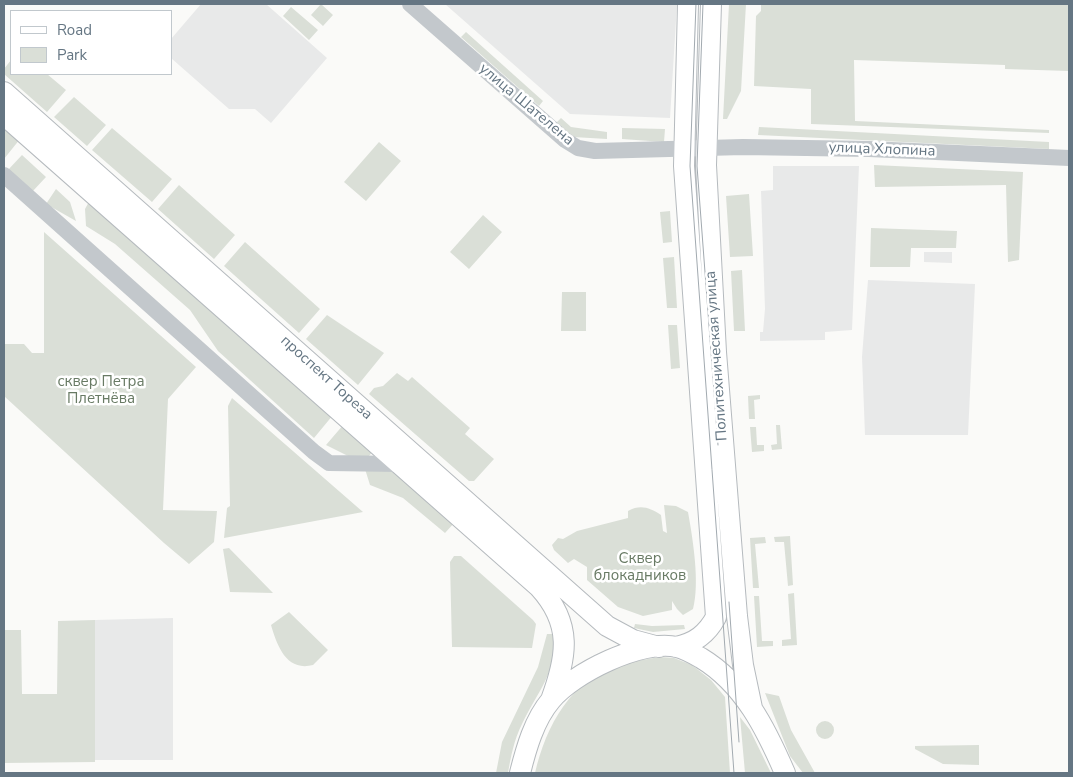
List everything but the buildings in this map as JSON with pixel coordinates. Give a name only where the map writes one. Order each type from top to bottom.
[{"type":"main road","name":"Политехническая улица","points":[[551,700],[572,680],[590,668],[619,657],[690,644],[703,635],[716,617],[688,4]]},
{"type":"main road","name":"Политехническая улица","points":[[712,4],[694,147],[716,352],[735,596],[743,665],[752,708]]},
{"type":"main road","name":"проспект Тореза","points":[[4,92],[607,626],[633,640],[667,647],[716,668],[752,708]]},
{"type":"main road","name":"проспект Тореза","points":[[4,115],[539,587],[558,612],[563,633],[565,653],[561,674],[551,700]]},
{"type":"main road","points":[[520,773],[535,728],[551,700]]},
{"type":"main road","points":[[752,708],[785,773]]},
{"type":"street","name":"улица Шателена","points":[[410,4],[515,98],[578,148],[595,151],[694,147]]},
{"type":"street","name":"улица Хлопина","points":[[694,147],[868,149],[1069,158]]},
{"type":"street","points":[[4,175],[314,452],[329,463],[400,464]]},
{"type":"shaded area","points":[[201,4],[266,4],[327,58],[271,123],[255,109],[229,109],[172,59],[172,38]]},
{"type":"shaded area","points":[[445,4],[677,4],[670,118],[570,114]]},
{"type":"shaded area","points":[[773,166],[859,166],[852,330],[825,332],[825,340],[760,341],[760,332],[763,332],[765,309],[761,191],[773,190]]},
{"type":"shaded area","points":[[924,252],[952,252],[952,263],[924,262]]},
{"type":"shaded area","points":[[868,280],[975,284],[968,435],[865,435],[862,357]]},
{"type":"shaded area","points":[[173,618],[173,760],[95,760],[95,620]]},
{"type":"green space","points":[[321,4],[333,15],[323,26],[311,15]]},
{"type":"green space","points":[[729,4],[746,4],[741,91],[727,119],[723,119]]},
{"type":"green space","points":[[761,4],[1069,4],[1069,71],[1005,69],[1005,65],[854,60],[855,121],[1049,130],[1049,133],[811,124],[811,89],[754,86],[756,16],[761,11]]},
{"type":"green space","points":[[291,7],[318,30],[309,40],[283,16]]},
{"type":"green space","points":[[466,32],[543,101],[539,106],[461,37]]},
{"type":"green space","points":[[10,61],[10,75],[48,75],[66,90],[47,112],[4,74],[4,69]]},
{"type":"green space","points":[[74,97],[106,125],[87,146],[54,117]]},
{"type":"green space","points":[[561,118],[571,127],[607,132],[607,139],[573,137],[556,123]]},
{"type":"green space","points":[[4,124],[20,139],[4,159]]},
{"type":"green space","points":[[759,127],[1049,142],[1049,149],[758,135]]},
{"type":"green space","points":[[112,128],[172,179],[152,202],[92,150]]},
{"type":"green space","points":[[622,128],[665,129],[664,142],[622,139]]},
{"type":"green space","points":[[379,142],[401,161],[366,201],[344,182]]},
{"type":"green space","points":[[22,155],[46,177],[32,192],[7,171]]},
{"type":"green space","points":[[874,165],[1023,172],[1019,260],[1008,262],[1006,185],[875,187]]},
{"type":"green space","points":[[179,185],[235,235],[214,259],[158,209]]},
{"type":"green space","points":[[56,189],[70,202],[76,221],[46,204]]},
{"type":"green space","points":[[749,194],[753,256],[730,257],[726,196]]},
{"type":"green space","points":[[90,200],[333,415],[314,438],[218,351],[190,310],[115,244],[86,226],[85,209]]},
{"type":"green space","points":[[670,211],[672,242],[663,243],[660,212]]},
{"type":"green space","points":[[483,215],[502,232],[469,269],[450,252]]},
{"type":"green space","points":[[871,228],[957,231],[956,248],[911,248],[910,267],[870,267]]},
{"type":"green space","name":"сквер Петра Плетнёва","points":[[44,232],[196,367],[168,399],[163,510],[217,511],[214,542],[189,564],[4,396],[4,344],[24,344],[32,353],[44,353]]},
{"type":"green space","points":[[245,242],[320,309],[299,333],[224,266]]},
{"type":"green space","points":[[674,257],[677,308],[667,308],[663,258]]},
{"type":"green space","points":[[742,270],[745,331],[734,331],[731,271]]},
{"type":"green space","points":[[562,292],[586,292],[586,331],[561,331]]},
{"type":"green space","points":[[327,315],[384,353],[358,385],[306,339]]},
{"type":"green space","points":[[668,325],[677,325],[680,368],[671,369]]},
{"type":"green space","points":[[397,373],[408,381],[412,377],[470,428],[465,434],[494,459],[474,481],[469,481],[369,394],[374,388],[383,386]]},
{"type":"green space","points":[[760,395],[760,399],[754,400],[755,419],[749,419],[748,396]]},
{"type":"green space","points":[[232,398],[363,512],[224,538],[227,508],[230,506],[228,406]]},
{"type":"green space","points":[[344,424],[374,450],[369,456],[350,457],[326,445]]},
{"type":"green space","points":[[776,425],[780,425],[782,449],[772,450],[771,445],[777,444]]},
{"type":"green space","points":[[750,427],[756,427],[757,445],[764,445],[764,451],[752,452]]},
{"type":"green space","points":[[365,469],[398,471],[455,522],[445,533],[403,498],[370,485]]},
{"type":"green space","name":"Сквер блокадников","points":[[664,505],[676,506],[688,512],[690,523],[696,587],[693,609],[683,615],[672,601],[672,610],[643,616],[618,607],[587,580],[587,567],[574,559],[568,563],[554,550],[552,545],[558,538],[563,539],[577,531],[628,518],[628,511],[641,507],[661,515],[663,531],[667,533]]},
{"type":"green space","points":[[790,536],[793,585],[788,586],[784,542],[775,542],[774,537]]},
{"type":"green space","points":[[765,537],[766,543],[755,544],[759,588],[753,588],[750,538]]},
{"type":"green space","points":[[229,548],[273,593],[230,592],[223,549]]},
{"type":"green space","points":[[454,556],[461,556],[533,620],[536,624],[532,648],[452,647],[450,562]]},
{"type":"green space","points":[[794,593],[797,645],[782,646],[782,640],[791,639],[788,594]]},
{"type":"green space","points":[[754,596],[759,596],[762,641],[773,641],[773,646],[757,647]]},
{"type":"green space","points":[[289,612],[328,650],[313,665],[296,665],[289,661],[276,641],[271,625]]},
{"type":"green space","points":[[95,620],[95,762],[4,763],[4,630],[21,630],[22,694],[57,694],[58,621]]},
{"type":"green space","points":[[635,624],[652,626],[684,625],[685,629],[653,632],[634,628]]},
{"type":"green space","points":[[547,634],[555,634],[549,672],[519,730],[508,773],[496,773],[502,742],[538,667]]},
{"type":"green space","points":[[660,657],[674,658],[692,665],[711,680],[725,697],[730,773],[535,773],[546,738],[564,706],[575,692],[588,680],[604,671],[622,664]]},
{"type":"green space","points":[[765,693],[779,696],[791,730],[815,773],[803,773],[790,756]]},
{"type":"green space","points":[[740,717],[750,730],[771,773],[745,773]]},
{"type":"green space","points":[[825,721],[833,726],[834,730],[829,738],[825,739],[817,734],[816,730],[821,722]]},
{"type":"green space","points":[[979,745],[979,765],[943,764],[915,749],[915,746]]},
{"type":"tram line","points":[[696,4],[690,166],[734,773]]},
{"type":"tram line","points":[[703,4],[697,166],[718,445]]},
{"type":"tram line","points":[[729,602],[739,742]]}]
